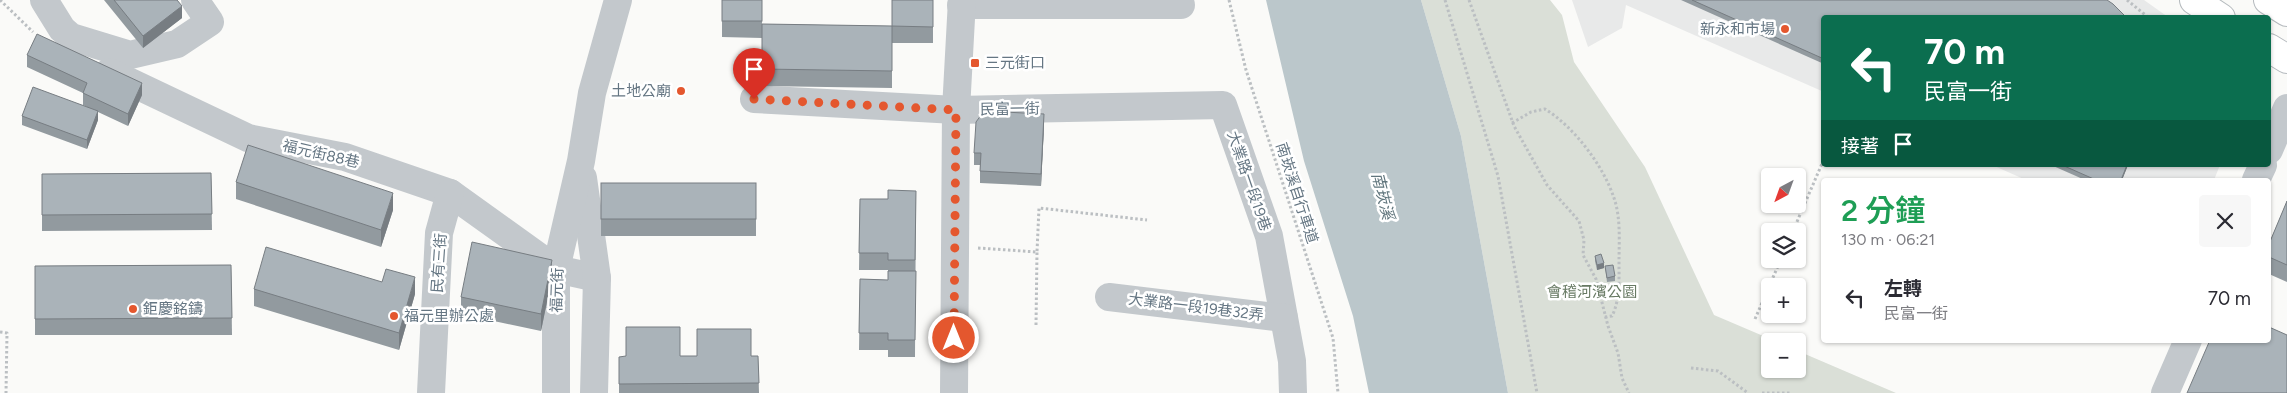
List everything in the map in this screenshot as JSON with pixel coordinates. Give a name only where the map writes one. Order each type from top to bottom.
[{"type":"main road","points":[[2194,0],[2216,15]]},
{"type":"main road","points":[[2268,0],[2287,12]]},
{"type":"main road","points":[[2271,49],[2287,59]]},
{"type":"street","points":[[44,0],[62,28],[67,44],[130,55],[177,44],[210,22],[195,0]]},
{"type":"street","name":"福元街","points":[[556,393],[556,269],[581,161],[592,93],[618,0]]},
{"type":"street","points":[[954,393],[956,110],[961,2],[1181,5]]},
{"type":"street","name":"福元街88巷","points":[[39,38],[67,44],[248,138],[345,157],[450,193],[556,269],[597,278]]},
{"type":"street","name":"民富一街","points":[[754,99],[956,110],[1086,107]]},
{"type":"street","name":"大業路一段19巷","points":[[1086,107],[1223,105],[1269,236],[1292,361],[1293,393]]},
{"type":"street","points":[[2271,145],[2287,108]]},
{"type":"street","name":"福元街","points":[[581,161],[597,278],[594,393]]},
{"type":"street","name":"民有三街","points":[[431,393],[439,233],[450,193]]},
{"type":"street","name":"大業路一段19巷32弄","points":[[1109,297],[1284,318]]},
{"type":"street","points":[[2165,393],[2187,343]]},
{"type":"path","points":[[0,0],[39,38]]},
{"type":"path","name":"南崁溪自行車道","points":[[1229,0],[1246,70],[1334,338],[1338,393]]},
{"type":"path","points":[[1445,0],[1498,176],[1537,393]]},
{"type":"path","points":[[1469,0],[1512,123],[1547,185],[1579,222],[1584,240],[1583,255],[1596,279],[1605,317],[1618,353],[1622,378],[1629,393]]},
{"type":"path","points":[[2128,0],[2146,15]]},
{"type":"path","points":[[1512,123],[1531,112],[1545,108],[1557,116],[1586,150],[1606,180],[1615,199],[1619,227],[1619,281],[1615,309],[1612,316],[1605,317]]},
{"type":"path","points":[[1796,223],[1821,166]]},
{"type":"path","points":[[1036,325],[1039,208],[1147,220]]},
{"type":"path","points":[[955,246],[1037,252]]},
{"type":"path","points":[[1755,319],[1777,268]]},
{"type":"path","points":[[0,332],[6,333],[6,393]]},
{"type":"path","points":[[1691,368],[1718,371],[1748,393]]},
{"type":"path","points":[[1762,393],[1791,393]]},
{"type":"shaded area","name":"新永和市場","points":[[1572,0],[2144,0],[2165,15],[1821,15],[1821,91],[1626,5],[1622,28],[1588,47]]},
{"type":"shaded area","points":[[1997,167],[2219,167],[2215,178],[2021,178]]},
{"type":"green space","name":"會稽河濱公園","points":[[1421,0],[1550,0],[1562,15],[1574,62],[1645,167],[1714,315],[1761,335],[1761,378],[1806,378],[1806,354],[1896,393],[1508,393],[1461,136]]},
{"type":"water","name":"南崁溪","points":[[1266,0],[1421,0],[1461,136],[1508,393],[1369,393],[1353,316],[1304,161]]},
{"type":"building","points":[[114,0],[177,0],[182,6],[143,36]]},
{"type":"building","points":[[722,0],[762,0],[762,21],[722,21]]},
{"type":"building","points":[[892,0],[933,0],[933,27],[892,26]]},
{"type":"building","name":"新永和市場","points":[[1692,0],[2107,0],[2124,15],[1821,15],[1821,58]]},
{"type":"building","points":[[762,24],[892,26],[892,71],[762,69]]},
{"type":"building","points":[[37,34],[142,83],[128,114],[83,93],[87,83],[27,55]]},
{"type":"building","points":[[33,87],[98,111],[87,140],[22,116]]},
{"type":"building","points":[[984,111],[1044,114],[1041,174],[980,171],[981,153],[974,153],[976,122]]},
{"type":"building","points":[[248,145],[393,193],[381,230],[236,182]]},
{"type":"building","points":[[2067,167],[2126,167],[2122,178],[2091,178]]},
{"type":"building","points":[[211,173],[212,214],[42,215],[42,174]]},
{"type":"building","points":[[601,183],[756,183],[756,219],[601,219]]},
{"type":"building","points":[[888,190],[916,191],[915,260],[888,260],[888,253],[859,253],[860,199],[888,199]]},
{"type":"building","points":[[2287,201],[2287,265],[2271,258],[2271,239]]},
{"type":"building","points":[[472,242],[552,260],[541,314],[461,297]]},
{"type":"building","points":[[266,247],[382,282],[386,269],[415,277],[399,333],[254,289]]},
{"type":"building","points":[[1601,254],[1604,263],[1597,265],[1595,256]]},
{"type":"building","name":"鉅慶銘鑄","points":[[231,265],[232,318],[35,319],[35,266]]},
{"type":"building","points":[[1613,265],[1615,276],[1607,278],[1605,266]]},
{"type":"building","points":[[888,271],[916,271],[915,340],[888,340],[888,333],[859,333],[860,279],[888,280]]},
{"type":"building","points":[[626,327],[680,327],[680,356],[697,356],[697,329],[751,329],[751,356],[758,356],[759,383],[619,384],[619,357],[626,356]]},
{"type":"building","points":[[2271,328],[2287,335],[2287,393],[2187,393],[2209,343],[2271,343]]},
{"type":"place","name":"新永和市場","points":[[1785,29]]},
{"type":"place","name":"三元街口","points":[[975,63]]},
{"type":"place","name":"土地公廟","points":[[681,91]]},
{"type":"place","name":"鉅慶銘鑄","points":[[133,309]]},
{"type":"place","name":"福元里辦公處","points":[[394,316]]},
{"type":"route","points":[[754,99],[956,110],[954,338]]}]
